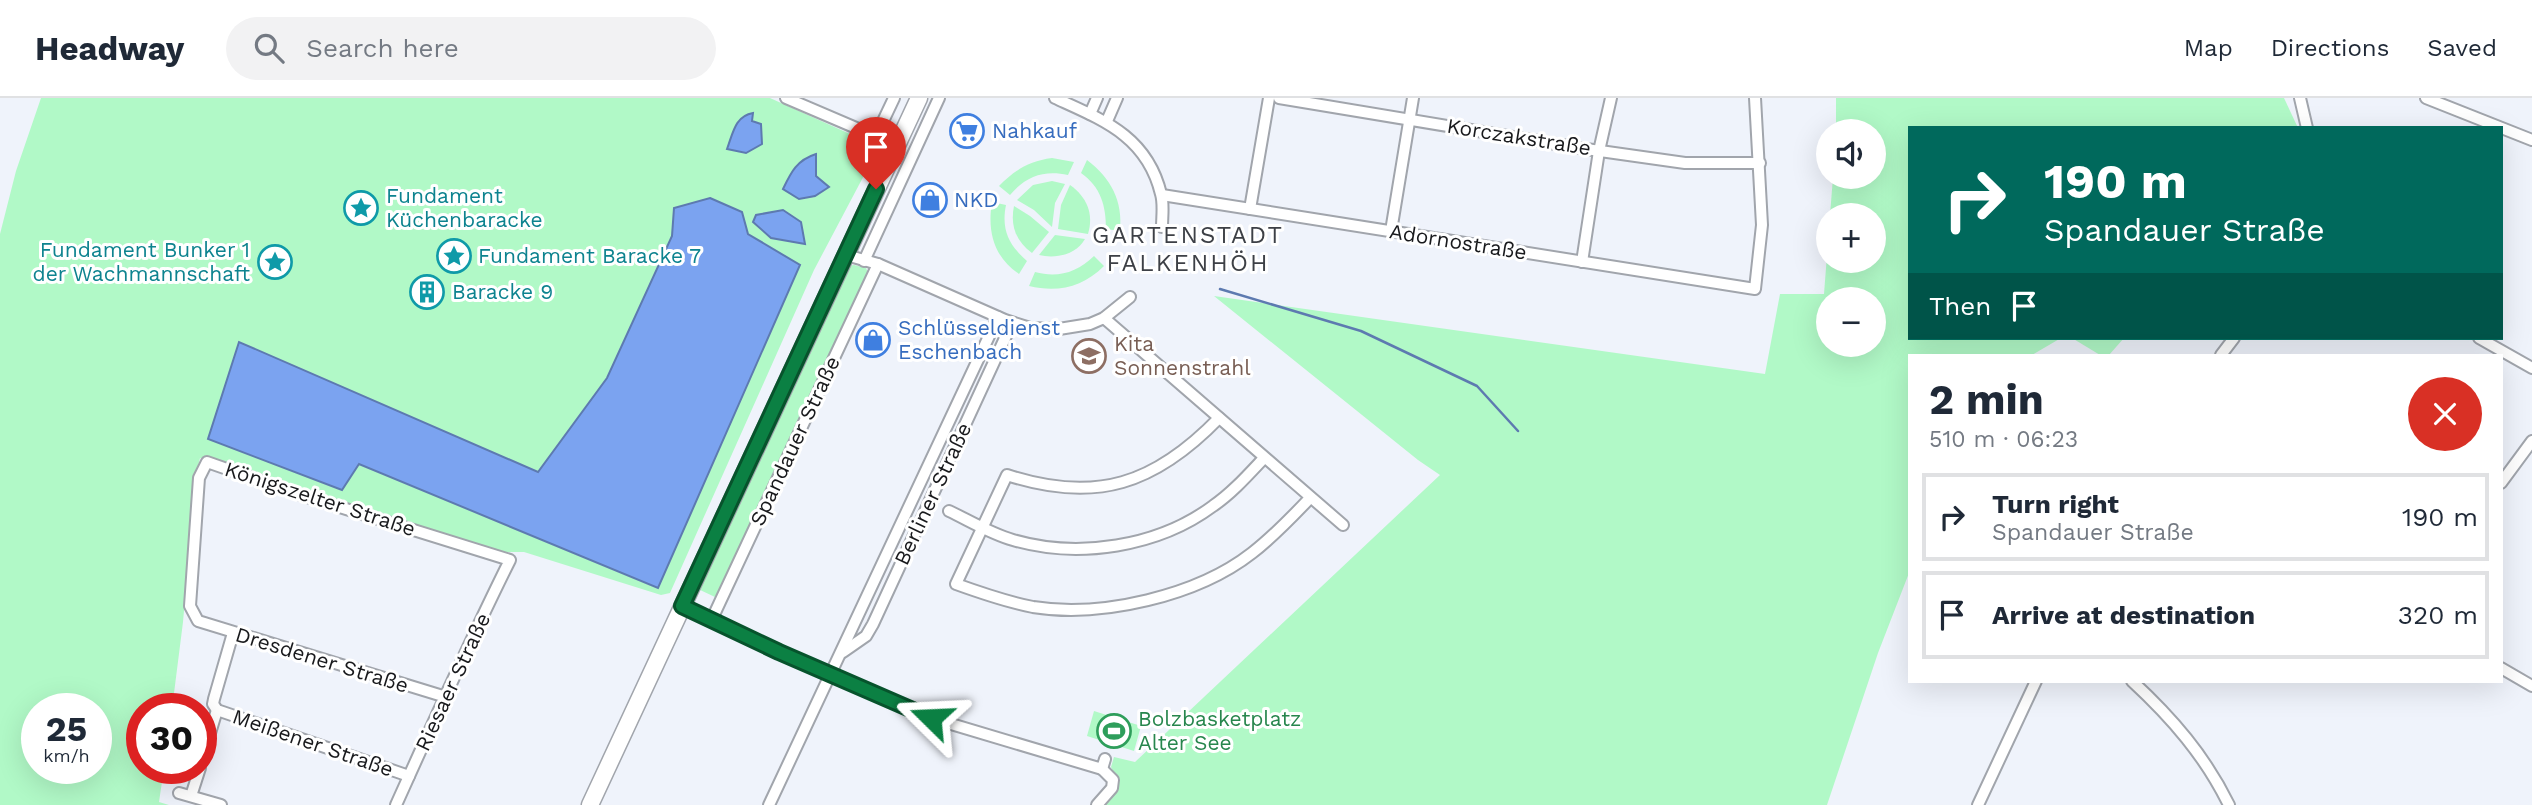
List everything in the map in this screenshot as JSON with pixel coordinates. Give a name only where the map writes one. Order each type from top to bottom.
[{"type":"main road","name":"Spandauer Straße","points":[[590,805],[919,98]]},
{"type":"street","points":[[786,98],[896,145]]},
{"type":"street","points":[[876,136],[894,98]]},
{"type":"street","points":[[864,261],[939,98]]},
{"type":"street","points":[[1055,98],[1107,121],[1121,130],[1137,147],[1153,171],[1161,195],[1162,227]]},
{"type":"street","points":[[1090,114],[1097,98]]},
{"type":"street","points":[[1107,121],[1117,98]]},
{"type":"street","points":[[1250,209],[1269,98]]},
{"type":"street","name":"Korczakstraße","points":[[1279,98],[1599,151],[1704,164],[1760,163]]},
{"type":"street","points":[[1391,231],[1413,98]]},
{"type":"street","points":[[1582,262],[1599,151],[1611,98]]},
{"type":"street","points":[[1755,98],[1760,163]]},
{"type":"street","points":[[2300,98],[2307,126]]},
{"type":"street","points":[[2426,98],[2497,126]]},
{"type":"street","points":[[2503,129],[2532,140]]},
{"type":"street","name":"Adornostraße","points":[[1161,195],[1755,289],[1762,225],[1760,163]]},
{"type":"street","points":[[846,254],[878,264],[1012,323],[1030,328],[1059,329],[1090,324],[1104,318],[1130,297]]},
{"type":"street","name":"Spandauer Straße","points":[[712,619],[878,264]]},
{"type":"street","name":"Berliner Straße","points":[[768,805],[998,317]]},
{"type":"street","points":[[1104,318],[1343,525]]},
{"type":"street","name":"Berliner Straße","points":[[840,654],[866,636],[873,624],[1012,323]]},
{"type":"street","points":[[2222,354],[2232,340]]},
{"type":"street","points":[[2483,340],[2532,368]]},
{"type":"street","points":[[1219,418],[1177,457],[1153,471],[1117,484],[1081,488],[1060,487],[1031,483],[1007,475],[956,584],[1006,601],[1058,609],[1110,607],[1174,593],[1231,567],[1251,554],[1310,498]]},
{"type":"street","points":[[2503,480],[2532,441]]},
{"type":"street","points":[[949,511],[1012,540],[1060,548],[1098,548],[1145,539],[1192,520],[1213,506],[1264,458]]},
{"type":"street","name":"Königszelter Straße","points":[[198,621],[190,606],[199,478],[206,462],[301,495],[510,560]]},
{"type":"street","name":"Riesaer Straße","points":[[396,805],[510,560]]},
{"type":"street","points":[[682,606],[830,675],[931,718],[1104,764],[1113,780],[1112,788],[1097,805]]},
{"type":"street","name":"Dresdener Straße","points":[[198,621],[446,697]]},
{"type":"street","name":"Meißener Straße","points":[[216,693],[233,633]]},
{"type":"street","points":[[2503,669],[2532,686]]},
{"type":"street","points":[[1978,805],[2035,683]]},
{"type":"street","points":[[2134,683],[2178,727],[2216,778],[2229,805]]},
{"type":"street","name":"Meißener Straße","points":[[217,710],[409,776]]},
{"type":"street","points":[[191,796],[195,784]]},
{"type":"street","points":[[179,793],[221,805]]},
{"type":"green space","points":[[41,98],[770,98],[879,147],[814,270],[670,593],[661,595],[524,552],[503,552],[302,492],[200,458],[196,475],[174,693],[126,693],[126,784],[162,784],[159,802],[169,805],[0,805],[0,234],[16,171]],"holes":[[[816,155],[816,176],[783,189],[799,163]],[[747,234],[800,265],[657,588],[358,464],[239,342],[538,472],[607,378],[672,236]]]},
{"type":"green space","points":[[1836,98],[2284,98],[2297,126],[1908,126],[1908,340],[2058,340],[2034,354],[1908,354],[1908,576],[1878,653],[1827,805],[1099,805],[1119,783],[1111,767],[1114,757],[1135,762],[1440,475],[1214,296],[1765,374],[1780,294],[1816,294],[1816,357],[1886,357],[1886,287],[1825,287],[1826,273],[1886,273],[1886,203],[1831,203],[1832,189],[1886,189],[1886,119],[1836,119]]},
{"type":"green space","points":[[1052,158],[1074,162],[1068,175],[1051,173],[1036,176],[1022,183],[1010,195],[999,186],[1023,167]]},
{"type":"green space","points":[[1087,160],[1103,174],[1114,191],[1119,210],[1120,231],[1106,229],[1105,213],[1098,191],[1081,173]]},
{"type":"green space","points":[[1052,181],[1065,184],[1055,203],[1052,227],[1034,210],[1017,200],[1033,185]]},
{"type":"green space","points":[[1070,185],[1081,195],[1088,207],[1088,234],[1058,229],[1061,205]]},
{"type":"green space","points":[[992,202],[1006,205],[1008,236],[1015,249],[1027,261],[1019,274],[1004,260],[994,243]]},
{"type":"green space","points":[[1014,206],[1049,232],[1032,253],[1016,232]]},
{"type":"green space","points":[[1055,235],[1085,239],[1071,252],[1052,256],[1039,255]]},
{"type":"green space","points":[[1094,256],[1104,266],[1088,279],[1060,288],[1029,286],[1035,272],[1066,273],[1081,267]]},
{"type":"green space","points":[[847,266],[866,268],[869,275],[715,597],[698,589]]},
{"type":"green space","points":[[2075,340],[2122,340],[2110,354],[2098,354]]},
{"type":"green space","name":"Bolzbasketplatz Alter See","points":[[1094,711],[1141,726],[1134,751],[1087,736]]},
{"type":"water","points":[[753,113],[752,121],[761,124],[762,144],[746,153],[727,149],[738,121]]},
{"type":"water","points":[[816,154],[816,176],[829,187],[815,196],[799,199],[783,189],[795,167]]},
{"type":"water","points":[[710,198],[742,212],[748,234],[800,265],[658,588],[359,464],[342,490],[208,439],[239,342],[538,472],[607,378],[672,236],[674,208]]},
{"type":"water","points":[[783,210],[801,222],[805,244],[771,238],[753,222],[756,215]]},
{"type":"waterway","points":[[1220,289],[1361,331],[1477,386],[1518,431]]},
{"type":"place","name":"Nahkauf","points":[[967,131]]},
{"type":"place","name":"NKD","points":[[930,200]]},
{"type":"place","name":"Fundament Küchenbaracke","points":[[361,208]]},
{"type":"place","name":"Fundament Baracke 7","points":[[454,256]]},
{"type":"place","name":"Fundament Bunker 1 der Wachmannschaft","points":[[275,262]]},
{"type":"place","name":"Baracke 9","points":[[427,292]]},
{"type":"place","name":"Schlüsseldienst Eschenbach","points":[[873,340]]},
{"type":"place","name":"Kita Sonnenstrahl","points":[[1089,356]]},
{"type":"place","name":"Bolzbasketplatz Alter See","points":[[1114,731]]},
{"type":"district","name":"GARTENSTADT FALKENHÖH","points":[[1188,249]]},
{"type":"route","points":[[876,189],[682,606],[779,652],[931,718]]}]
